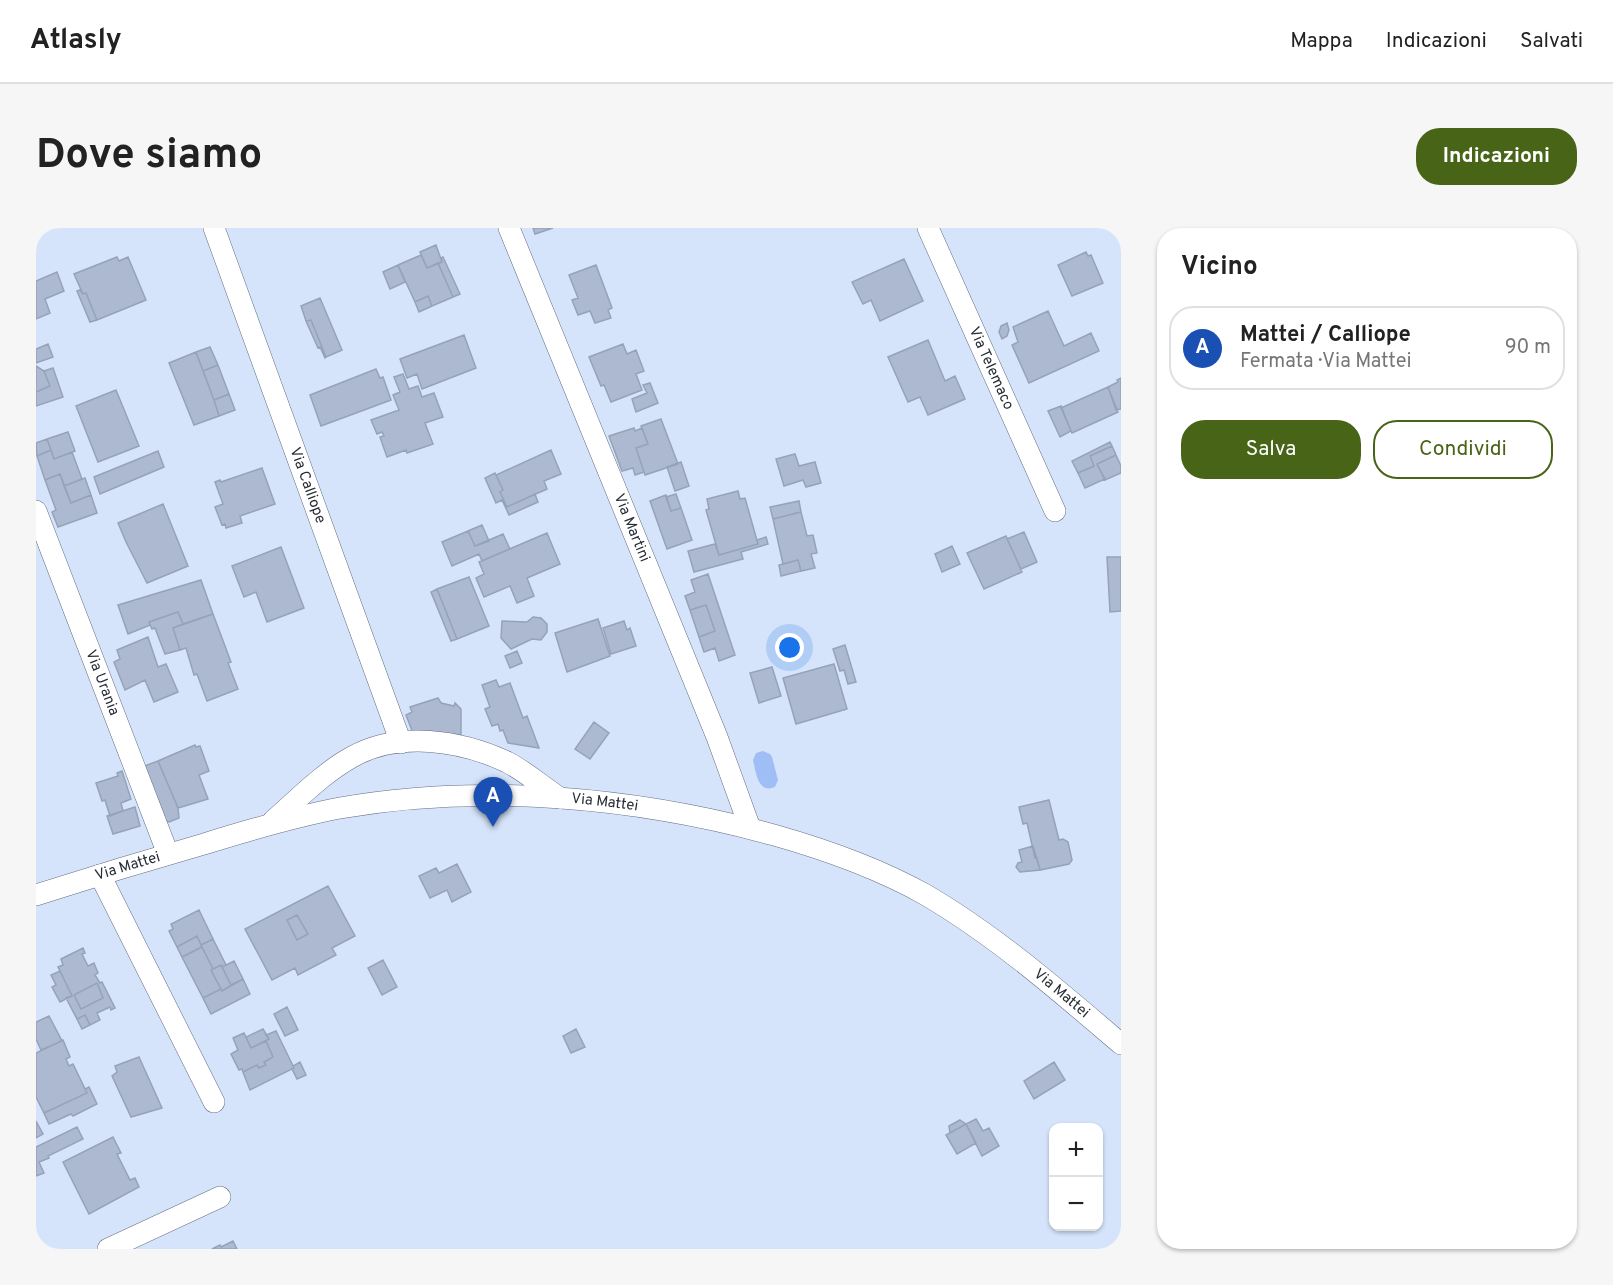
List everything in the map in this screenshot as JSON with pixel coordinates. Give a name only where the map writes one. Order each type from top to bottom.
[{"type":"street","name":"Via Calliope","points":[[214,228],[401,743]]},
{"type":"street","name":"Via Martini","points":[[509,228],[717,737],[750,828]]},
{"type":"street","name":"Via Telemaco","points":[[928,228],[1055,511]]},
{"type":"street","name":"Via Urania","points":[[36,511],[168,854]]},
{"type":"street","points":[[269,824],[352,757],[378,747],[422,741],[457,745],[509,763],[561,799]]},
{"type":"street","name":"Via Mattei","points":[[36,895],[269,824],[339,808],[414,798],[479,795],[561,799],[660,810],[750,828],[825,850],[893,878],[958,916],[1002,947],[1121,1044]]},
{"type":"street","points":[[100,875],[214,1102]]},
{"type":"street","points":[[108,1249],[220,1197]]},
{"type":"water","points":[[763,751],[772,757],[778,780],[775,787],[765,788],[757,776],[753,760],[756,753]]},
{"type":"building","points":[[533,228],[553,228],[535,234]]},
{"type":"building","points":[[436,245],[442,262],[427,268],[420,252]]},
{"type":"building","points":[[1086,252],[1088,256],[1091,255],[1103,283],[1072,296],[1058,265]]},
{"type":"building","points":[[421,255],[427,268],[438,263],[453,297],[432,306],[428,296],[415,302],[398,265]]},
{"type":"building","points":[[117,257],[119,261],[128,257],[146,300],[97,320],[86,293],[83,294],[74,274]]},
{"type":"building","points":[[443,257],[460,294],[453,297],[438,263],[442,262]]},
{"type":"building","points":[[904,259],[923,301],[880,321],[871,300],[863,304],[852,282]]},
{"type":"building","points":[[398,265],[405,282],[390,289],[383,272]]},
{"type":"building","points":[[596,265],[612,308],[608,310],[611,318],[595,323],[590,311],[578,315],[572,300],[578,298],[569,275]]},
{"type":"building","points":[[57,272],[64,291],[45,299],[50,313],[36,319],[36,281]]},
{"type":"building","points":[[80,290],[83,294],[86,293],[97,320],[90,322],[77,291]]},
{"type":"building","points":[[428,296],[432,306],[419,312],[415,302]]},
{"type":"building","points":[[320,298],[342,350],[326,357],[311,320],[306,321],[301,306]]},
{"type":"building","points":[[1048,311],[1064,346],[1091,333],[1099,351],[1029,383],[1012,345],[1018,342],[1013,327]]},
{"type":"building","points":[[311,320],[326,357],[325,358],[306,321]]},
{"type":"building","points":[[1007,323],[1009,330],[1007,336],[1002,339],[999,332],[1001,326]]},
{"type":"building","points":[[464,335],[476,368],[422,389],[417,374],[407,378],[400,359]]},
{"type":"building","points":[[928,340],[945,381],[955,376],[965,399],[928,415],[920,397],[908,402],[888,357]]},
{"type":"building","points":[[48,344],[53,357],[36,363],[36,349]]},
{"type":"building","points":[[623,344],[627,354],[636,350],[644,371],[636,374],[642,390],[611,402],[604,385],[601,386],[589,357]]},
{"type":"building","points":[[210,347],[218,365],[203,371],[196,352]]},
{"type":"building","points":[[196,352],[219,416],[194,425],[169,363]]},
{"type":"building","points":[[218,365],[229,394],[214,400],[203,371]]},
{"type":"building","points":[[36,366],[44,371],[50,386],[36,392]]},
{"type":"building","points":[[53,368],[63,397],[36,406],[36,392],[50,386],[44,371]]},
{"type":"building","points":[[376,369],[380,378],[383,377],[391,400],[321,426],[310,395]]},
{"type":"building","points":[[403,374],[409,389],[418,386],[422,397],[434,393],[443,417],[425,423],[433,444],[387,457],[380,437],[384,436],[382,432],[377,434],[371,420],[399,410],[393,395],[400,392],[394,377]]},
{"type":"building","points":[[1121,378],[1121,409],[1116,410],[1108,387]]},
{"type":"building","points":[[650,383],[658,403],[636,412],[632,399],[647,393],[643,385]]},
{"type":"building","points":[[1108,387],[1118,412],[1072,433],[1061,408]]},
{"type":"building","points":[[116,390],[139,446],[98,462],[76,406]]},
{"type":"building","points":[[229,394],[235,410],[219,416],[214,400]]},
{"type":"building","points":[[1061,406],[1071,431],[1060,437],[1048,411]]},
{"type":"building","points":[[661,419],[678,464],[645,475],[636,448],[648,444],[641,426]]},
{"type":"building","points":[[634,428],[635,431],[642,428],[648,444],[636,448],[644,472],[635,475],[633,468],[622,471],[609,436]]},
{"type":"building","points":[[68,432],[75,451],[54,459],[47,439]]},
{"type":"building","points":[[47,439],[51,450],[37,456],[36,443]]},
{"type":"building","points":[[1110,442],[1112,446],[1090,456],[1094,466],[1078,473],[1072,461]]},
{"type":"building","points":[[1112,446],[1116,455],[1097,464],[1105,479],[1085,488],[1078,473],[1094,466],[1090,456]]},
{"type":"building","points":[[51,450],[54,459],[72,452],[82,479],[64,486],[60,474],[45,480],[37,456]]},
{"type":"building","points":[[551,450],[561,474],[544,481],[547,489],[507,507],[496,475]]},
{"type":"building","points":[[158,451],[164,467],[100,494],[94,477]]},
{"type":"building","points":[[795,454],[799,466],[815,462],[821,483],[806,487],[803,480],[784,486],[776,459]]},
{"type":"building","points":[[1116,455],[1121,466],[1121,473],[1105,480],[1097,464]]},
{"type":"building","points":[[681,462],[689,486],[675,491],[667,467]]},
{"type":"building","points":[[262,468],[275,504],[240,516],[242,523],[226,528],[225,524],[222,525],[215,507],[223,504],[215,482]]},
{"type":"building","points":[[495,473],[503,490],[500,492],[507,507],[535,494],[538,502],[509,515],[502,500],[496,503],[485,478]]},
{"type":"building","points":[[60,474],[71,503],[91,495],[97,513],[58,527],[52,512],[56,510],[45,480]]},
{"type":"building","points":[[85,478],[91,495],[71,503],[64,486]]},
{"type":"building","points":[[738,491],[740,499],[745,498],[758,544],[719,555],[706,510],[709,509],[707,499]]},
{"type":"building","points":[[676,494],[681,508],[671,511],[666,497]]},
{"type":"building","points":[[666,495],[671,511],[681,508],[692,540],[667,549],[650,501]]},
{"type":"building","points":[[799,501],[801,512],[773,519],[770,507]]},
{"type":"building","points":[[163,504],[188,566],[147,583],[118,523]]},
{"type":"building","points":[[801,512],[807,536],[813,535],[817,553],[811,554],[815,568],[801,571],[798,560],[783,564],[773,519]]},
{"type":"building","points":[[482,525],[489,541],[475,546],[468,531]]},
{"type":"building","points":[[468,531],[475,546],[503,534],[510,549],[482,561],[479,554],[452,566],[442,542]]},
{"type":"building","points":[[1024,532],[1037,562],[1021,569],[1007,539]]},
{"type":"building","points":[[547,533],[560,564],[527,578],[534,596],[517,603],[510,586],[484,597],[476,578],[484,574],[479,562]]},
{"type":"building","points":[[1006,536],[1022,572],[984,589],[967,553]]},
{"type":"building","points":[[766,537],[768,544],[741,552],[743,559],[694,572],[688,551],[715,544],[719,555],[758,544],[757,540]]},
{"type":"building","points":[[952,546],[960,564],[942,572],[935,554]]},
{"type":"building","points":[[281,547],[304,608],[267,622],[256,592],[244,597],[232,566]]},
{"type":"building","points":[[1107,557],[1121,557],[1121,611],[1110,612]]},
{"type":"building","points":[[798,560],[801,571],[781,576],[779,565]]},
{"type":"building","points":[[708,574],[735,655],[719,661],[715,648],[704,652],[699,637],[715,631],[706,605],[690,610],[685,596],[695,592],[691,580]]},
{"type":"building","points":[[469,577],[489,626],[457,639],[437,589]]},
{"type":"building","points":[[201,580],[213,614],[183,624],[178,612],[149,622],[150,625],[128,634],[118,605]]},
{"type":"building","points":[[437,589],[457,639],[451,641],[431,592]]},
{"type":"building","points":[[706,605],[715,631],[699,637],[690,610]]},
{"type":"building","points":[[178,612],[183,624],[173,628],[180,650],[165,654],[155,628],[152,629],[149,622]]},
{"type":"building","points":[[213,614],[231,662],[228,663],[238,689],[207,701],[197,674],[194,675],[186,648],[180,650],[173,628]]},
{"type":"building","points":[[533,617],[541,618],[547,624],[547,632],[541,640],[532,639],[511,649],[501,638],[502,621],[527,622]]},
{"type":"building","points":[[598,619],[610,656],[567,672],[555,633]]},
{"type":"building","points":[[624,621],[627,630],[630,628],[636,646],[611,654],[603,628]]},
{"type":"building","points":[[148,637],[158,667],[166,664],[178,692],[154,702],[145,680],[125,690],[114,662],[120,659],[117,650]]},
{"type":"building","points":[[845,645],[856,682],[848,684],[844,670],[840,671],[833,649]]},
{"type":"building","points":[[517,651],[522,663],[510,668],[505,656]]},
{"type":"building","points":[[834,664],[847,709],[796,724],[783,678]]},
{"type":"building","points":[[772,667],[781,696],[759,703],[750,673]]},
{"type":"building","points":[[496,680],[499,687],[510,683],[523,718],[527,716],[539,748],[508,743],[498,724],[492,726],[485,709],[490,707],[482,685]]},
{"type":"building","points":[[438,698],[441,703],[454,706],[455,703],[461,709],[461,735],[413,733],[406,715],[412,712],[410,707]]},
{"type":"building","points":[[594,722],[609,733],[590,759],[575,749]]},
{"type":"building","points":[[195,745],[200,746],[209,771],[199,775],[208,799],[178,808],[158,761]]},
{"type":"building","points":[[158,761],[178,808],[179,818],[169,822],[162,820],[142,767]]},
{"type":"building","points":[[122,771],[131,799],[121,803],[123,811],[110,816],[96,783],[118,776],[117,773]]},
{"type":"building","points":[[1049,800],[1059,840],[1063,839],[1068,842],[1072,860],[1069,864],[1040,870],[1027,823],[1023,824],[1019,807]]},
{"type":"building","points":[[135,807],[140,826],[113,834],[107,816]]},
{"type":"building","points":[[1033,846],[1040,870],[1020,872],[1016,867],[1022,862],[1019,850]]},
{"type":"building","points":[[457,864],[471,892],[452,902],[447,890],[430,898],[419,876],[436,868],[439,873]]},
{"type":"building","points":[[328,886],[355,936],[332,948],[336,955],[298,975],[295,968],[272,980],[245,929]],"holes":[[[297,915],[308,934],[297,940],[287,920]]]},
{"type":"building","points":[[199,910],[213,939],[201,945],[197,936],[177,947],[169,931],[173,929],[171,924]]},
{"type":"building","points":[[297,915],[308,934],[297,940],[287,920]]},
{"type":"building","points":[[197,936],[202,947],[182,957],[177,947]]},
{"type":"building","points":[[213,939],[226,965],[213,969],[201,945]]},
{"type":"building","points":[[202,947],[221,989],[203,998],[182,957]]},
{"type":"building","points":[[83,948],[85,953],[82,954],[88,966],[94,963],[98,973],[95,975],[100,983],[102,982],[115,1008],[111,1010],[110,1007],[97,1013],[100,1020],[90,1025],[85,1015],[77,1019],[66,998],[72,996],[58,967],[63,965],[61,959]],"holes":[[[97,983],[103,998],[81,1009],[74,995]]]},
{"type":"building","points":[[383,960],[397,987],[382,995],[368,968]]},
{"type":"building","points":[[234,961],[243,979],[231,985],[222,967]]},
{"type":"building","points":[[221,965],[231,985],[222,991],[211,970]]},
{"type":"building","points":[[60,971],[72,996],[60,1002],[52,987],[56,985],[51,975]]},
{"type":"building","points":[[243,979],[250,994],[211,1014],[203,998],[221,989],[222,991]]},
{"type":"building","points":[[97,983],[103,998],[81,1009],[74,995]]},
{"type":"building","points":[[287,1007],[298,1030],[285,1036],[274,1014]]},
{"type":"building","points":[[85,1015],[90,1025],[82,1029],[77,1019]]},
{"type":"building","points":[[49,1016],[62,1041],[41,1050],[36,1039],[36,1022]]},
{"type":"building","points":[[263,1029],[269,1039],[251,1048],[246,1037]]},
{"type":"building","points":[[576,1029],[585,1047],[571,1053],[563,1036]]},
{"type":"building","points":[[276,1031],[294,1068],[250,1090],[243,1072],[257,1065],[259,1068],[266,1065],[264,1062],[273,1057],[266,1041],[269,1039],[266,1035]]},
{"type":"building","points":[[244,1033],[251,1048],[266,1041],[273,1057],[264,1062],[266,1065],[259,1068],[257,1065],[243,1072],[242,1069],[239,1070],[231,1054],[238,1050],[233,1038]]},
{"type":"building","points":[[63,1040],[70,1057],[66,1059],[69,1066],[73,1064],[87,1093],[44,1113],[36,1097],[36,1053]]},
{"type":"building","points":[[139,1057],[162,1108],[131,1117],[112,1076],[117,1072],[115,1066]]},
{"type":"building","points":[[300,1062],[306,1075],[297,1079],[292,1069]]},
{"type":"building","points":[[1054,1062],[1065,1080],[1034,1099],[1024,1081]]},
{"type":"building","points":[[89,1087],[97,1104],[73,1116],[71,1114],[49,1124],[44,1113],[87,1093],[85,1089]]},
{"type":"building","points":[[976,1119],[983,1131],[989,1128],[999,1146],[982,1156],[966,1124]]},
{"type":"building","points":[[960,1120],[966,1124],[950,1133],[949,1126]]},
{"type":"building","points":[[36,1121],[43,1134],[36,1138]]},
{"type":"building","points":[[966,1124],[976,1143],[957,1154],[946,1135]]},
{"type":"building","points":[[77,1127],[83,1139],[39,1162],[44,1173],[36,1176],[36,1147]]},
{"type":"building","points":[[113,1137],[121,1153],[117,1154],[130,1180],[135,1178],[139,1187],[89,1214],[63,1162]]},
{"type":"building","points":[[233,1241],[237,1249],[212,1249],[220,1245],[221,1247]]},
{"type":"place","name":"Mattei / Calliope","points":[[493,827]]}]
